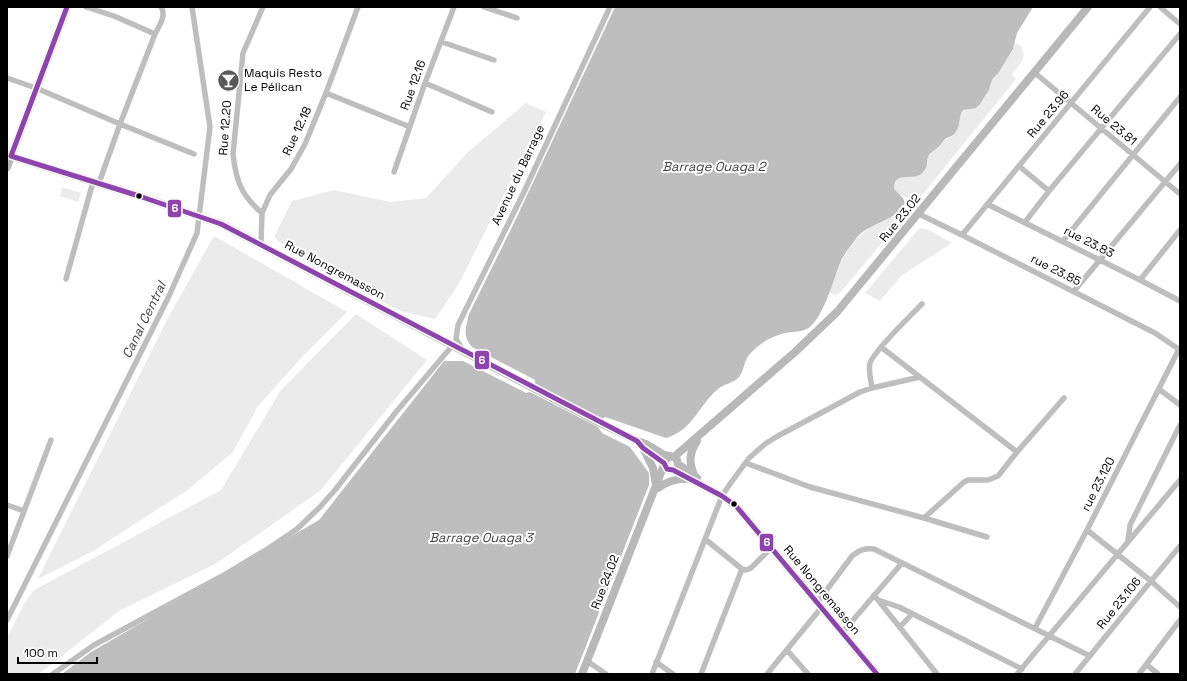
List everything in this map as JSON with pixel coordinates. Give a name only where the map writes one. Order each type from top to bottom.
[{"type":"street","points":[[7,167],[9,156],[67,7]]},
{"type":"street","points":[[86,7],[114,16],[156,34]]},
{"type":"street","points":[[66,279],[96,183],[163,17],[164,11],[161,7]]},
{"type":"street","name":"Rue 12.20","points":[[262,213],[252,204],[241,188],[233,154],[243,53],[263,7]]},
{"type":"street","name":"Rue 12.18","points":[[262,213],[270,195],[291,169],[305,144],[358,7]]},
{"type":"street","name":"Rue 12.16","points":[[394,172],[425,83],[442,42],[454,7]]},
{"type":"street","points":[[484,7],[517,18]]},
{"type":"street","name":"Avenue du Barrage","points":[[465,352],[458,344],[456,339],[458,325],[523,194],[610,7]]},
{"type":"street","name":"Rue 23.02","points":[[671,464],[711,426],[824,326],[858,288],[1088,7]]},
{"type":"street","name":"Rue 23.96","points":[[962,235],[1150,7]]},
{"type":"street","points":[[1160,7],[1180,24]]},
{"type":"street","points":[[1025,222],[1049,191],[1180,34]]},
{"type":"street","points":[[442,42],[494,60]]},
{"type":"street","name":"Rue 23.81","points":[[1035,73],[1180,194]]},
{"type":"street","points":[[7,78],[36,88],[194,154]]},
{"type":"street","points":[[425,83],[492,112]]},
{"type":"street","points":[[326,93],[410,127]]},
{"type":"street","points":[[1064,241],[1132,154],[1180,97]]},
{"type":"street","name":"Rue Nongremasson","points":[[9,156],[196,215],[234,230],[452,346],[637,441],[646,444],[671,464]]},
{"type":"street","points":[[1074,291],[1180,164]]},
{"type":"street","points":[[1019,166],[1049,191]]},
{"type":"street","name":"rue 23.83","points":[[987,204],[1179,298]]},
{"type":"street","points":[[261,245],[262,213]]},
{"type":"street","name":"rue 23.85","points":[[918,214],[1155,333],[1179,350]]},
{"type":"street","points":[[1140,280],[1180,230]]},
{"type":"street","points":[[872,388],[870,364],[881,347],[922,304]]},
{"type":"street","points":[[53,674],[94,645],[224,575],[297,529],[320,507],[396,412],[452,346]]},
{"type":"street","points":[[881,347],[1017,452]]},
{"type":"street","name":"rue 23.120","points":[[1035,628],[1179,350]]},
{"type":"street","points":[[652,674],[722,496],[746,463],[756,452],[776,437],[849,398],[872,388],[920,377]]},
{"type":"street","points":[[1159,389],[1180,405]]},
{"type":"street","points":[[924,518],[964,482],[968,480],[988,480],[998,476],[1064,398]]},
{"type":"street","points":[[1128,541],[1130,525],[1180,425]]},
{"type":"street","name":"Rue 23.02","points":[[671,464],[697,441],[711,426]]},
{"type":"street","points":[[7,556],[52,440]]},
{"type":"street","name":"Rue Nongremasson","points":[[637,441],[643,448],[671,464],[736,506],[877,674]]},
{"type":"street","points":[[643,448],[653,468],[657,487],[673,481],[692,478],[690,459],[692,448],[697,441]]},
{"type":"street","points":[[746,463],[810,487],[924,518],[986,537]]},
{"type":"street","name":"Rue 24.02","points":[[582,674],[651,499],[671,464]]},
{"type":"street","points":[[1017,674],[1180,480]]},
{"type":"street","points":[[7,505],[24,511]]},
{"type":"street","points":[[1087,530],[1151,580],[1180,607]]},
{"type":"street","points":[[705,539],[742,569],[746,570],[751,568],[771,548]]},
{"type":"street","name":"Rue 23.106","points":[[1075,674],[1180,546]]},
{"type":"street","points":[[767,674],[787,650],[819,606],[852,556],[859,550],[866,548],[874,549],[1090,656]]},
{"type":"street","points":[[842,633],[876,597],[902,563]]},
{"type":"street","points":[[701,674],[742,569]]},
{"type":"street","points":[[876,597],[1022,669]]},
{"type":"street","points":[[876,597],[937,674]]},
{"type":"street","points":[[900,627],[912,614]]},
{"type":"street","points":[[1139,674],[1180,620]]},
{"type":"street","points":[[787,650],[808,674]]},
{"type":"street","points":[[587,661],[606,674]]},
{"type":"street","points":[[656,662],[673,674]]},
{"type":"street","points":[[1147,665],[1158,674]]},
{"type":"shaded area","points":[[1015,43],[1020,45],[1023,54],[1021,63],[1012,74],[1016,79],[914,205],[906,197],[900,195],[894,189],[894,185],[898,179],[923,172],[927,167],[928,156],[943,141],[952,136],[963,110],[976,108],[980,104],[989,90],[992,81],[1013,49]]},
{"type":"shaded area","points":[[526,103],[546,112],[458,285],[435,319],[400,311],[299,258],[274,237],[292,201],[334,190],[390,202],[426,198],[468,152]]},
{"type":"shaded area","points":[[62,187],[81,193],[78,202],[60,196]]},
{"type":"shaded area","points":[[901,210],[906,214],[840,293],[834,295],[829,291],[840,262],[856,239],[871,226],[879,224],[899,213]]},
{"type":"shaded area","points":[[921,228],[929,230],[952,243],[902,275],[880,301],[865,293],[916,232]]},
{"type":"shaded area","points":[[214,236],[347,312],[302,357],[258,406],[233,452],[189,489],[93,551],[38,579],[168,318]]},
{"type":"shaded area","points":[[356,314],[427,360],[320,491],[217,563],[119,611],[39,674],[7,674],[7,638],[24,604],[34,590],[221,490],[281,390]]},
{"type":"water","name":"Barrage Ouaga 2","points":[[615,7],[1033,7],[1017,33],[1013,49],[999,72],[992,80],[989,90],[980,104],[976,108],[963,110],[957,130],[929,154],[926,167],[922,173],[913,177],[900,178],[895,183],[894,189],[903,198],[905,203],[900,210],[887,219],[866,229],[860,234],[846,252],[824,305],[811,326],[802,331],[780,334],[761,344],[747,357],[739,377],[718,389],[711,395],[689,424],[675,435],[666,438],[605,417],[602,420],[535,384],[535,380],[472,347],[466,335],[469,314],[514,223]]},
{"type":"water","name":"Barrage Ouaga 3","points":[[444,361],[463,361],[526,393],[530,392],[598,427],[602,433],[630,447],[649,473],[649,485],[575,674],[62,674],[91,652],[319,520]]},
{"type":"waterway","name":"Canal Central","points":[[7,620],[169,296],[197,233],[210,127],[192,7]]},
{"type":"transit line","name":"6","points":[[11,156],[67,7]]},
{"type":"transit line","name":"6","points":[[11,156],[139,196],[221,224],[637,441],[643,448],[664,463],[667,469],[673,470],[722,496],[736,506],[877,674]]},
{"type":"place","name":"Maquis Resto Le Pélican","points":[[229,80]]}]
